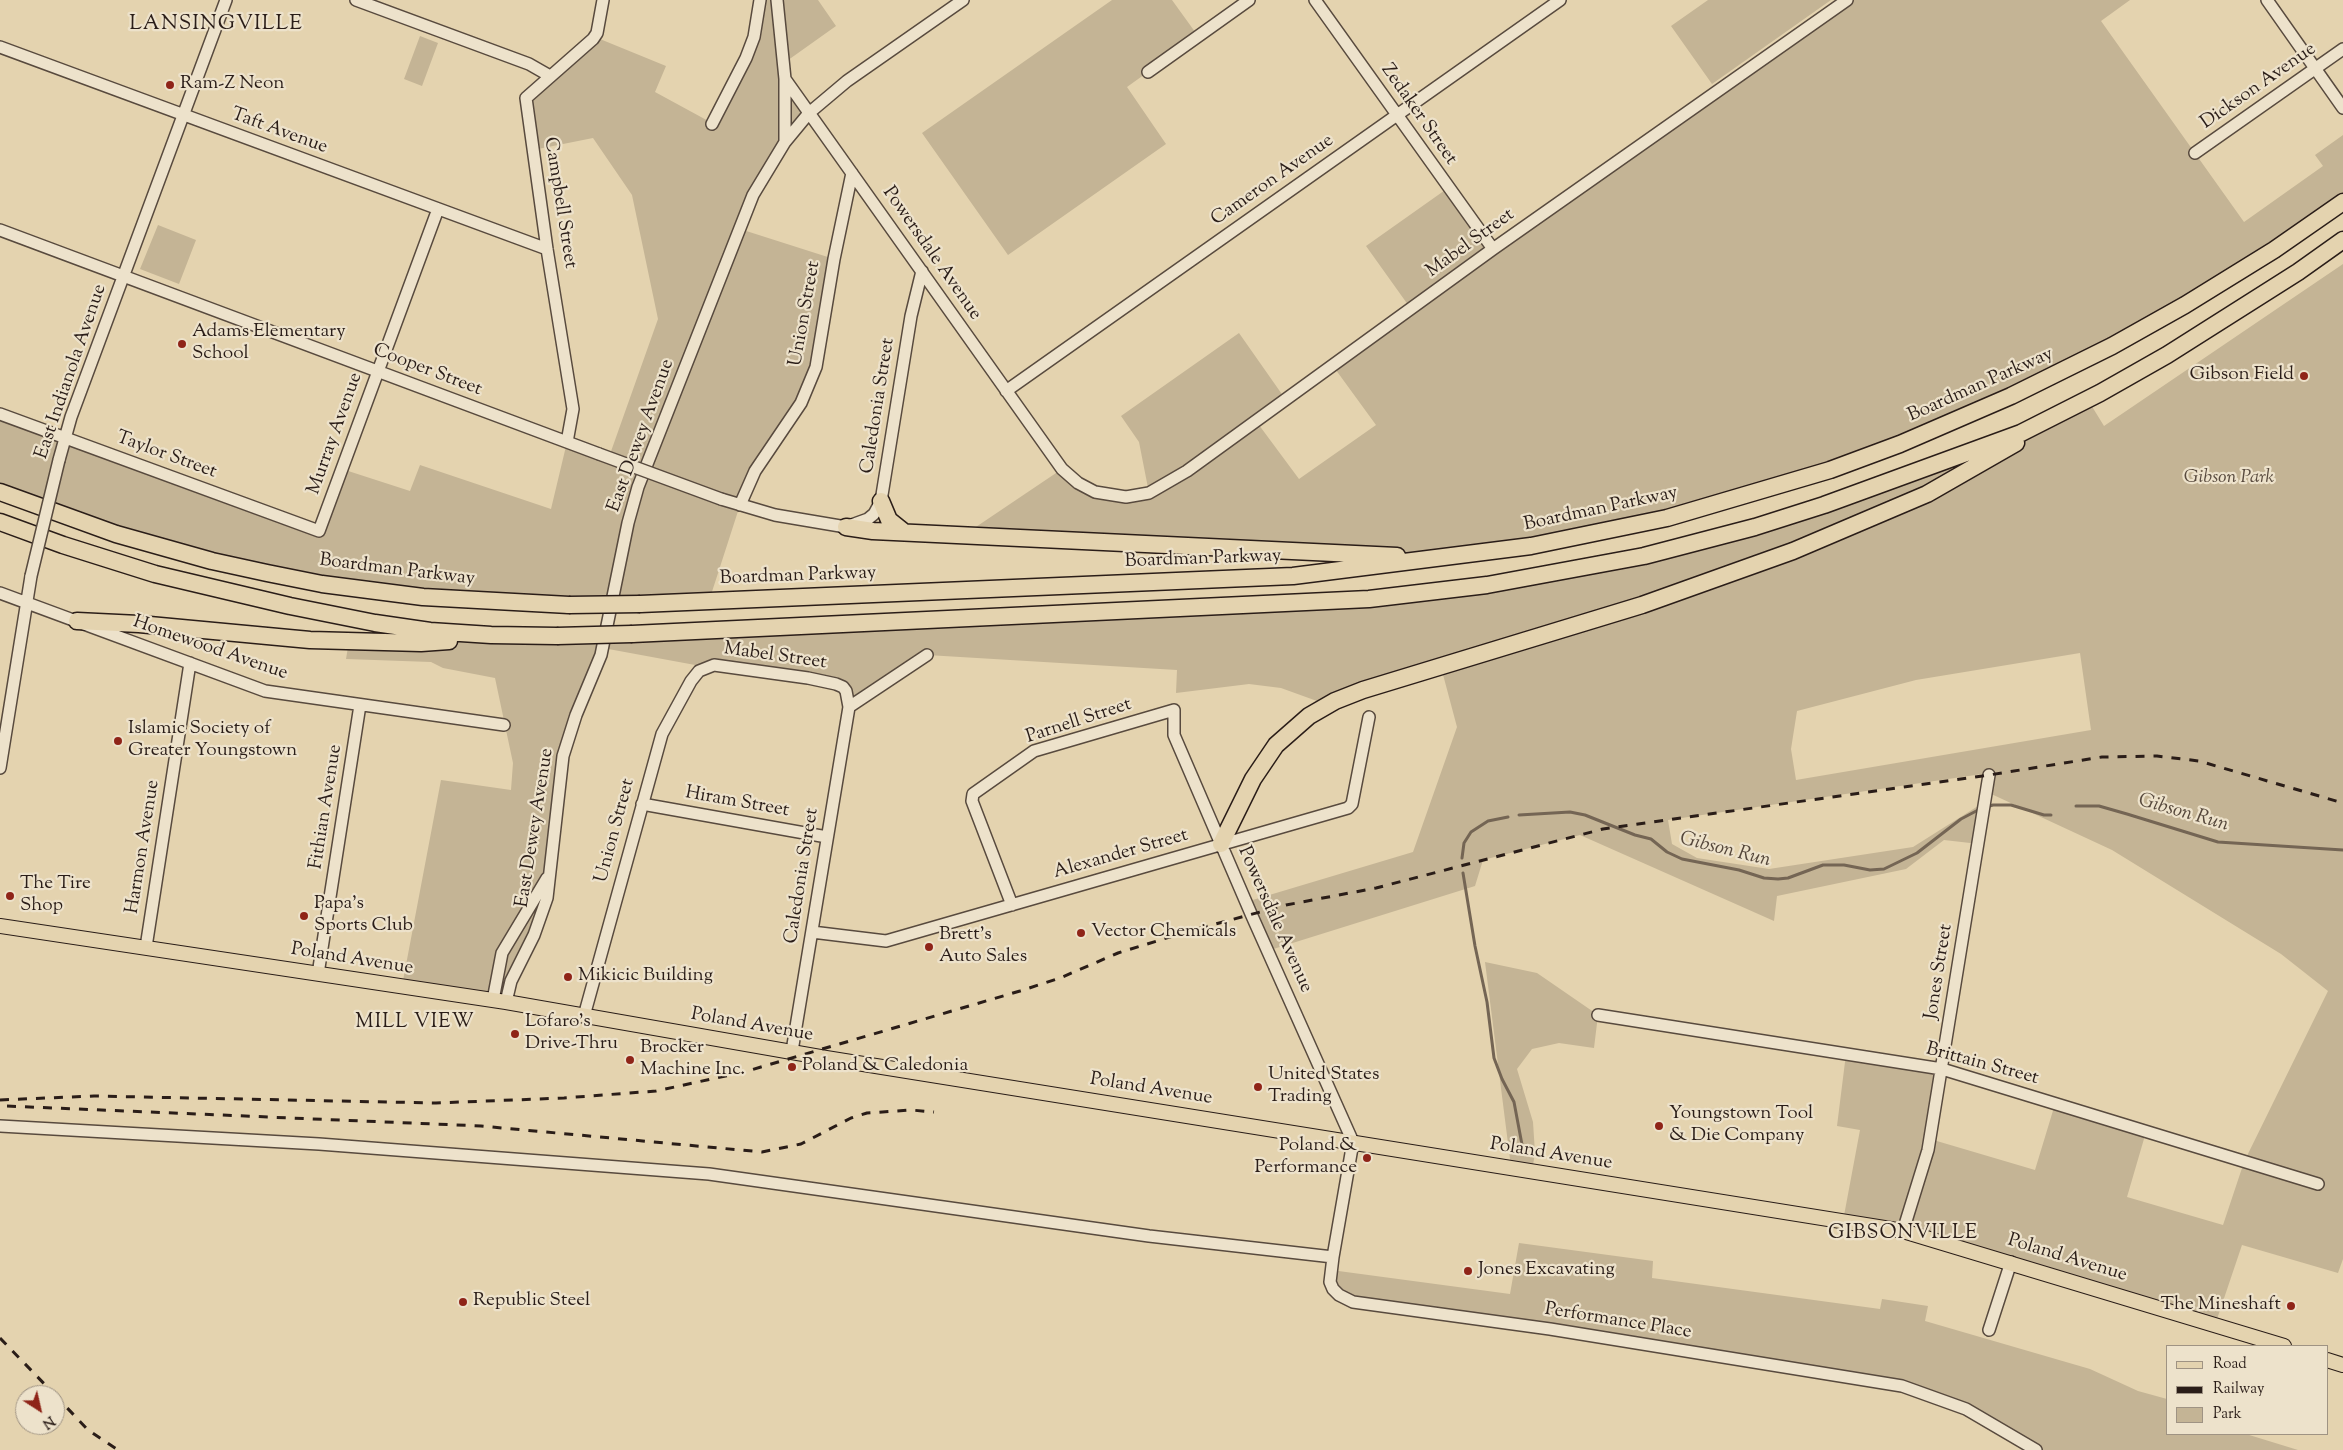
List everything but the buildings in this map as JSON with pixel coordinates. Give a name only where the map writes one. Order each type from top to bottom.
[{"type":"highway","points":[[2274,250],[2343,193]]},
{"type":"highway","name":"Boardman Parkway","points":[[0,492],[125,537],[212,561],[276,575],[322,584],[423,597],[569,605],[640,604],[1293,576],[1470,555],[1601,533],[1667,518],[1773,488],[1900,444],[2011,396],[2104,350],[2185,305],[2274,250],[2343,202]]},
{"type":"highway","points":[[1221,844],[1253,779],[1267,757],[1295,726],[1328,705],[1363,690],[1642,605],[1841,532],[1926,494],[2226,319],[2343,240]]},
{"type":"highway","points":[[0,522],[63,545],[155,574],[290,606],[375,623],[430,631],[535,636],[632,634],[1324,603],[1487,585],[1644,556],[1764,524],[1824,505],[2021,433],[2100,393]]},
{"type":"highway","points":[[881,501],[889,520],[904,532]]},
{"type":"highway","points":[[846,527],[873,531],[1388,556],[1470,555]]},
{"type":"highway","points":[[77,621],[140,624],[310,640],[421,643],[535,636]]},
{"type":"main road","name":"Poland Avenue","points":[[0,926],[500,1001],[792,1051],[1903,1231],[2011,1262],[2281,1345]]},
{"type":"main road","points":[[2328,1360],[2343,1365]]},
{"type":"street","name":"East Indianola Avenue","points":[[0,768],[26,602],[65,438],[226,0]]},
{"type":"street","points":[[356,0],[529,64],[550,76]]},
{"type":"street","name":"Campbell Street","points":[[567,442],[573,409],[547,249],[526,98],[594,37],[599,26],[603,0]]},
{"type":"street","points":[[712,124],[750,48],[759,15],[760,0]]},
{"type":"street","name":"Powersdale Avenue","points":[[777,0],[785,79],[1062,469],[1080,484],[1109,496]]},
{"type":"street","name":"East Dewey Avenue","points":[[500,1001],[543,910],[550,872],[563,756],[576,714],[601,655],[628,523],[638,487],[753,195],[785,142],[809,113],[847,82],[963,0]]},
{"type":"street","points":[[1148,72],[1249,0]]},
{"type":"street","name":"Zedaker Street","points":[[1315,0],[1493,250]]},
{"type":"street","name":"Cameron Avenue","points":[[1006,391],[1560,0]]},
{"type":"street","name":"Mabel Street","points":[[1109,496],[1126,498],[1149,493],[1187,471],[1493,250],[1847,0]]},
{"type":"street","points":[[2267,0],[2343,108]]},
{"type":"street","name":"Taft Avenue","points":[[0,47],[547,249]]},
{"type":"street","name":"Dickson Avenue","points":[[2195,153],[2343,49]]},
{"type":"street","points":[[785,79],[783,100],[785,142]]},
{"type":"street","name":"Union Street","points":[[740,505],[755,472],[801,403],[816,368],[834,259],[852,173]]},
{"type":"street","name":"Murray Avenue","points":[[319,531],[438,209]]},
{"type":"street","name":"Cooper Street","points":[[0,230],[722,499],[775,515],[846,527]]},
{"type":"street","name":"Caledonia Street","points":[[846,527],[868,519],[874,514],[881,501],[911,316],[922,271]]},
{"type":"street","name":"Taylor Street","points":[[0,414],[319,531]]},
{"type":"street","name":"Homewood Avenue","points":[[0,593],[265,690],[504,724]]},
{"type":"street","points":[[850,707],[927,655]]},
{"type":"street","name":"Harmon Avenue","points":[[146,947],[190,663]]},
{"type":"street","name":"Mabel Street","points":[[706,667],[723,665],[836,684],[846,691],[850,707]]},
{"type":"street","name":"Union Street","points":[[584,1016],[664,728],[691,681],[706,667]]},
{"type":"street","name":"Fithian Avenue","points":[[318,974],[360,705]]},
{"type":"street","name":"Caledonia Street","points":[[792,1051],[850,707]]},
{"type":"street","name":"Powersdale Avenue","points":[[1174,710],[1174,736],[1353,1142]]},
{"type":"street","name":"Parnell Street","points":[[1012,905],[972,801],[973,794],[1034,750],[1174,710]]},
{"type":"street","name":"Alexander Street","points":[[812,932],[886,940],[1351,806],[1369,717]]},
{"type":"street","name":"Jones Street","points":[[1903,1231],[1928,1150],[1989,775]]},
{"type":"street","name":"Hiram Street","points":[[642,804],[827,836]]},
{"type":"street","points":[[500,1001],[502,953],[550,872]]},
{"type":"street","name":"Brittain Street","points":[[1598,1015],[1942,1069],[2318,1184]]},
{"type":"street","points":[[0,1126],[329,1145],[709,1174],[1149,1236],[1333,1257]]},
{"type":"street","name":"Performance Place","points":[[1353,1142],[1330,1282],[1333,1289],[1345,1299],[1570,1332],[1902,1386],[1966,1408],[2036,1450]]},
{"type":"street","points":[[1989,1330],[2011,1262]]},
{"type":"green space","points":[[760,0],[818,0],[836,26],[784,63],[785,79],[809,113],[785,142],[740,229],[834,259],[816,367],[740,505],[709,601],[569,605],[267,573],[0,492],[0,414],[319,531],[342,469],[410,491],[420,465],[551,509],[567,442],[609,457],[658,319],[632,195],[593,138],[533,150],[526,98],[595,37],[666,66],[655,92],[712,123],[746,58]]},
{"type":"green space","points":[[1112,0],[1172,0],[1198,36],[1127,87],[1166,144],[1008,255],[922,133]]},
{"type":"green space","points":[[1708,0],[1831,0],[1712,84],[1671,26]]},
{"type":"green space","points":[[1847,0],[2130,0],[2101,21],[2244,222],[2323,166],[2315,155],[2343,135],[2343,193],[2274,250],[2185,305],[1948,424],[1601,533],[1388,556],[964,535],[1062,469],[1095,492],[1149,493],[1139,442],[1121,416],[1239,333],[1286,400],[1256,421],[1299,479],[1376,425],[1333,366],[1411,309],[1366,246],[1448,188],[1493,249]]},
{"type":"green space","points":[[420,36],[438,43],[422,86],[404,79]]},
{"type":"green space","points":[[158,225],[196,240],[179,284],[140,269]]},
{"type":"green space","name":"Gibson Park","points":[[2343,264],[2343,1259],[2338,1273],[2242,1245],[2215,1325],[1843,1221],[1860,1130],[1837,1126],[1846,1054],[1942,1069],[1930,1139],[2035,1170],[2055,1104],[2146,1132],[2127,1197],[2223,1225],[2244,1162],[2328,991],[2281,954],[2112,850],[1987,792],[1989,773],[1668,820],[1672,844],[1697,858],[1769,869],[1913,847],[1986,801],[1979,844],[1944,840],[1906,869],[1777,896],[1774,921],[1580,835],[1483,860],[1475,886],[1267,951],[1246,902],[1413,852],[1457,727],[1441,667],[1328,705],[1281,688],[1249,684],[1176,693],[1177,670],[927,655],[849,707],[843,687],[706,667],[603,648],[568,736],[550,872],[506,1002],[402,986],[441,780],[511,790],[513,763],[495,678],[443,668],[431,662],[346,659],[349,641],[535,636],[1369,599],[1705,541],[2088,400],[2104,426]],"holes":[[[2080,653],[2091,730],[1796,780],[1791,749],[1797,711],[1916,680]]]},
{"type":"green space","points":[[1485,962],[1537,973],[1598,1015],[1594,1048],[1559,1043],[1532,1049],[1517,1069],[1533,1122],[1535,1153],[1532,1171],[1511,1167]]},
{"type":"green space","points":[[1519,1243],[1653,1261],[1652,1278],[1880,1309],[1882,1299],[1928,1306],[1925,1321],[2090,1369],[2138,1391],[2166,1399],[2166,1435],[2249,1435],[2298,1450],[2036,1450],[1922,1391],[1339,1295],[1331,1270],[1510,1294]]},
{"type":"waterway","name":"Gibson Run","points":[[1986,807],[2011,805],[2044,815],[2051,815]]},
{"type":"waterway","name":"Gibson Run","points":[[2076,806],[2099,806],[2218,842],[2343,850]]},
{"type":"waterway","name":"Gibson Run","points":[[1519,815],[1570,812],[1585,815],[1635,835],[1651,839],[1667,852],[1682,859],[1739,870],[1764,878],[1778,879],[1788,878],[1823,865],[1844,865],[1870,870],[1884,869],[1917,853],[1961,819],[1980,809]]},
{"type":"waterway","name":"Gibson Run","points":[[1462,858],[1464,843],[1471,832],[1488,821],[1508,817]]},
{"type":"waterway","name":"Gibson Run","points":[[1463,873],[1475,946],[1487,1002],[1494,1058],[1514,1102],[1523,1150]]},
{"type":"railway","points":[[0,1100],[94,1096],[436,1103],[564,1098],[656,1091],[744,1072],[1020,991],[1060,978],[1118,953],[1186,932],[1286,905],[1376,888],[1603,829],[1989,775],[2102,757],[2157,756],[2199,761],[2343,803]]},
{"type":"railway","points":[[7,1106],[481,1126],[762,1152],[801,1144],[851,1118],[867,1113],[911,1110],[934,1112]]},
{"type":"railway","points":[[0,1338],[45,1385]]},
{"type":"railway","points":[[65,1406],[88,1430],[118,1450]]},
{"type":"place","name":"Ram-Z Neon","points":[[170,85]]},
{"type":"place","name":"Adams Elementary School","points":[[182,344]]},
{"type":"place","name":"Gibson Field","points":[[2304,376]]},
{"type":"place","name":"Islamic Society of Greater Youngstown","points":[[118,741]]},
{"type":"place","name":"The Tire Shop","points":[[10,896]]},
{"type":"place","name":"Papa's Sports Club","points":[[304,916]]},
{"type":"place","name":"Vector Chemicals","points":[[1081,933]]},
{"type":"place","name":"Brett's Auto Sales","points":[[929,947]]},
{"type":"place","name":"Mikicic Building","points":[[568,977]]},
{"type":"place","name":"Lofaro's Drive-Thru","points":[[515,1034]]},
{"type":"place","name":"Brocker Machine Inc.","points":[[630,1060]]},
{"type":"place","name":"Poland & Caledonia","points":[[792,1067]]},
{"type":"place","name":"United States Trading","points":[[1258,1087]]},
{"type":"place","name":"Youngstown Tool & Die Company","points":[[1659,1126]]},
{"type":"place","name":"Poland & Performance","points":[[1367,1158]]},
{"type":"place","name":"Jones Excavating","points":[[1468,1271]]},
{"type":"place","name":"Republic Steel","points":[[463,1302]]},
{"type":"place","name":"The Mineshaft","points":[[2291,1306]]},
{"type":"district","name":"LANSINGVILLE","points":[[216,25]]},
{"type":"district","name":"MILL VIEW","points":[[415,1024]]},
{"type":"district","name":"GIBSONVILLE","points":[[1903,1235]]}]
